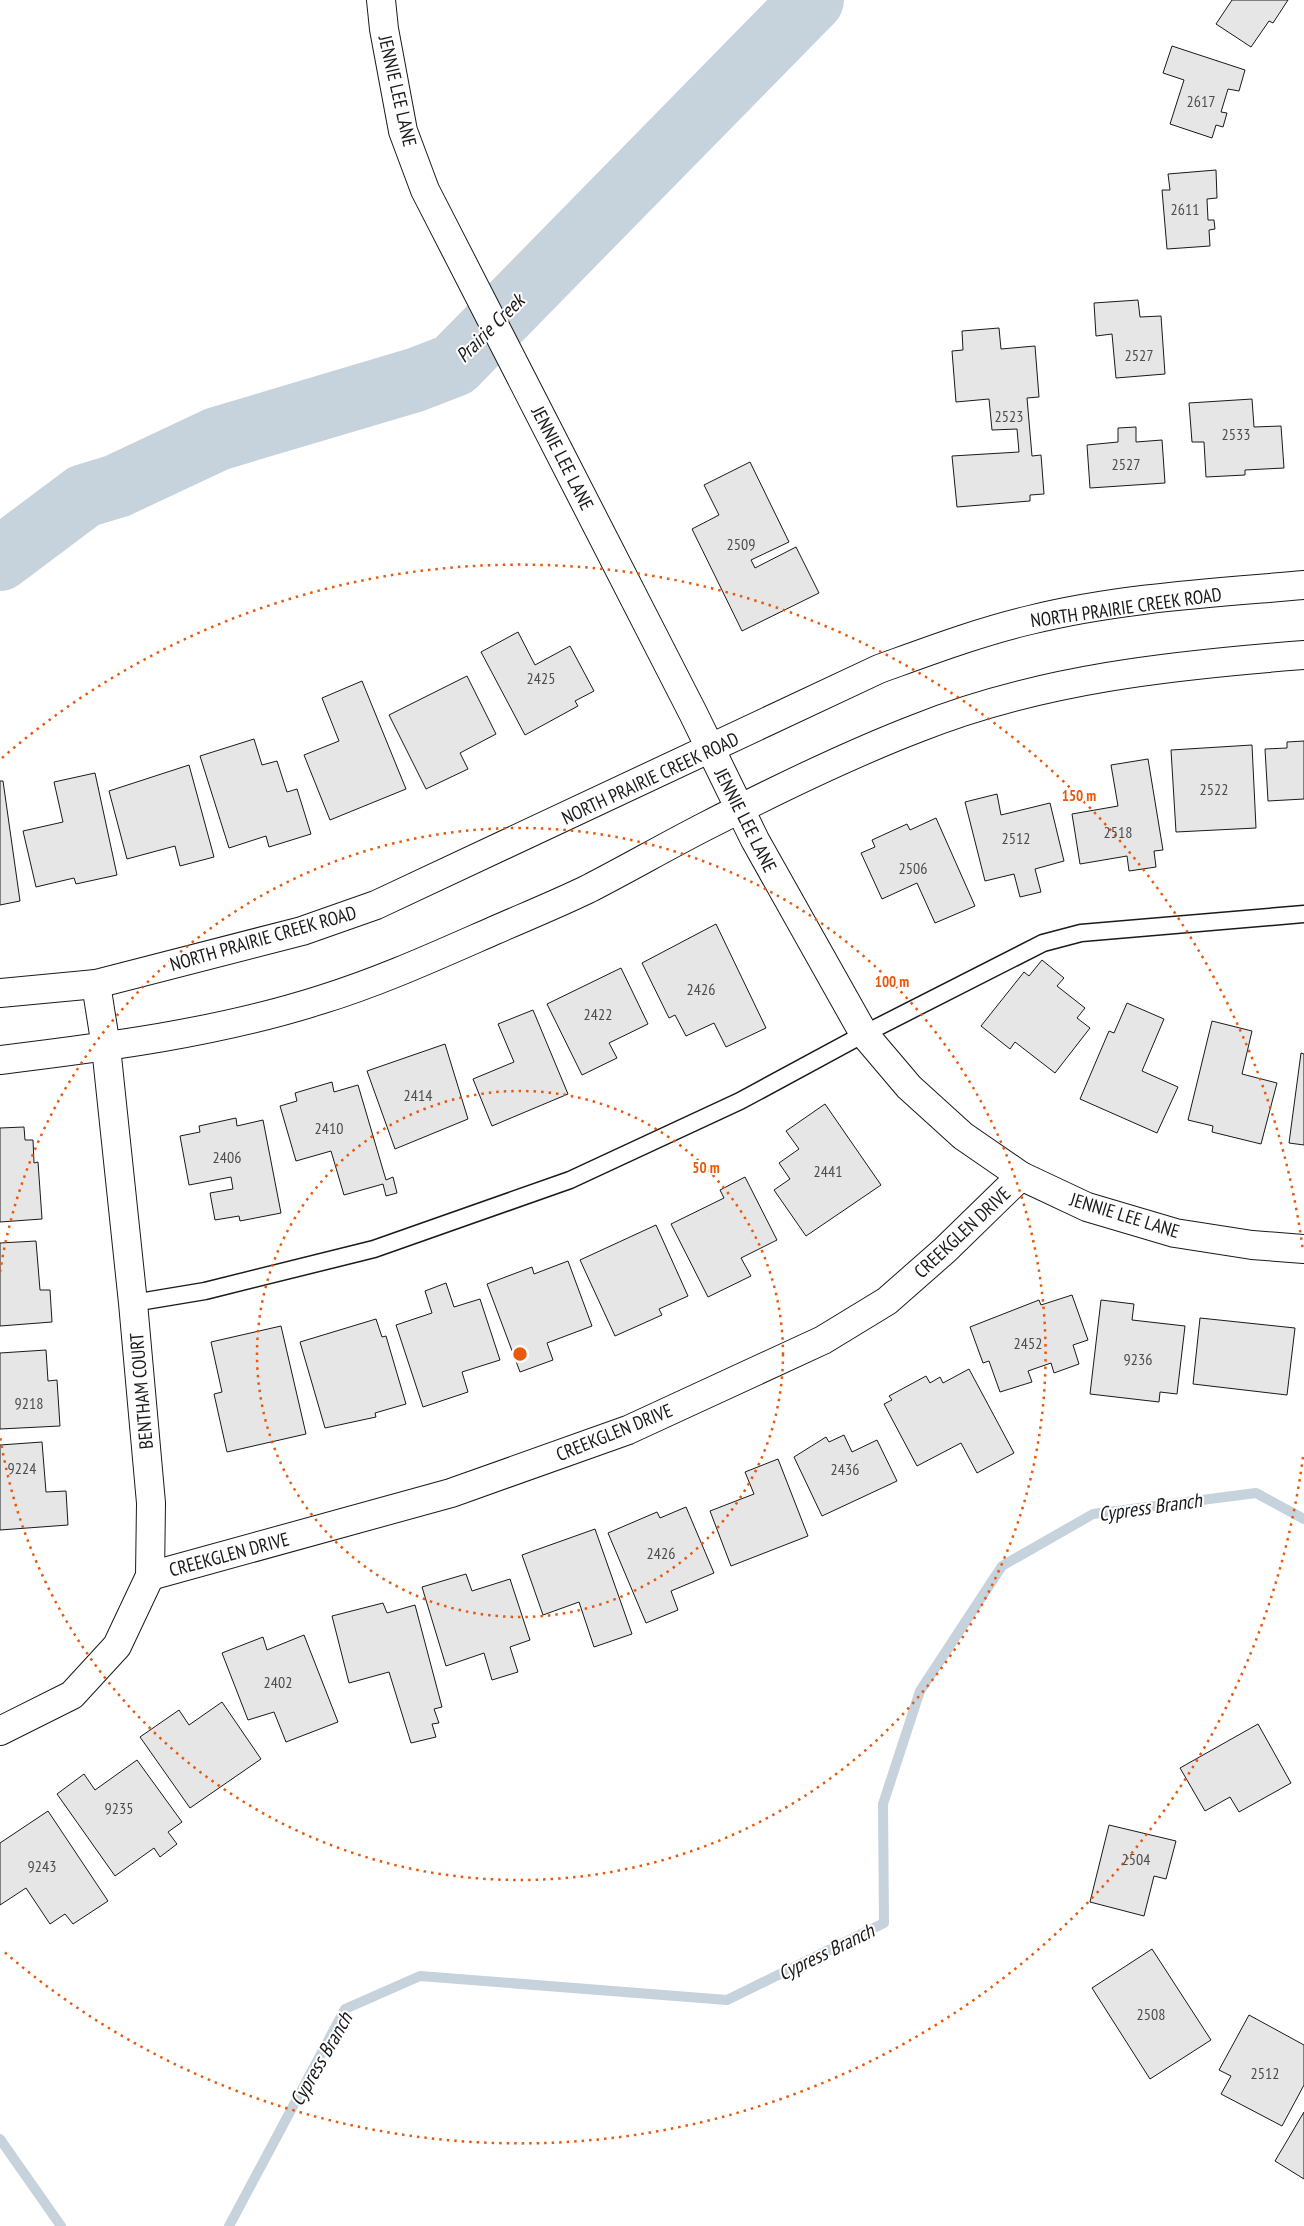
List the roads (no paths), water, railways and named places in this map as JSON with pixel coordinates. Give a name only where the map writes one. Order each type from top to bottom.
[{"type":"street","name":"JENNIE LEE LANE","points":[[381,0],[384,29],[403,131],[424,190],[534,401],[740,809],[864,1034],[909,1087],[963,1136],[1021,1176],[1087,1207],[1175,1233],[1252,1245],[1304,1249]]},
{"type":"street","name":"NORTH PRAIRIE CREEK ROAD","points":[[0,993],[96,984],[302,931],[376,905],[879,669],[960,640],[1031,620],[1100,606],[1304,585]]},
{"type":"street","points":[[0,1060],[106,1047],[220,1027],[319,1001],[411,967],[587,890],[740,809],[846,758],[919,727],[983,705],[1055,687],[1129,673],[1231,660],[1304,655]]},
{"type":"street","name":"BENTHAM COURT","points":[[0,1731],[72,1695],[116,1646],[150,1576],[152,1503],[106,1047],[96,984]]},
{"type":"street","name":"CREEKGLEN DRIVE","points":[[150,1576],[451,1493],[646,1422],[823,1340],[887,1301],[945,1250],[1021,1176]]},
{"type":"lane","points":[[133,1303],[205,1292],[374,1250],[570,1180],[740,1101],[864,1034],[1043,943],[1081,932],[1304,914]]},
{"type":"waterway","name":"Prairie Creek","points":[[0,559],[84,496],[117,486],[217,439],[415,380],[454,365],[812,0]]},
{"type":"waterway","name":"Cypress Branch","points":[[229,2226],[345,2009],[420,1976],[727,2000],[884,1923],[883,1804],[920,1691],[1002,1566],[1093,1514],[1256,1493],[1304,1519]]},
{"type":"waterway","name":"Cypress Branch","points":[[0,2139],[61,2226]]}]
